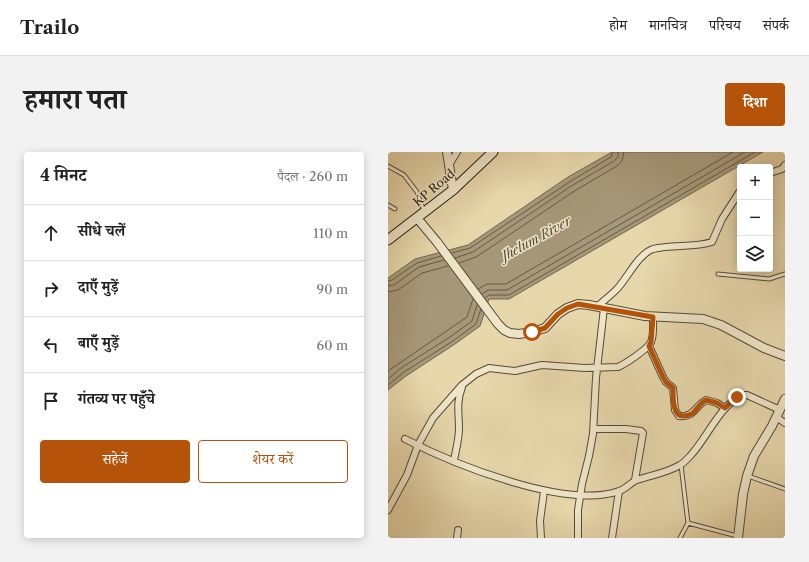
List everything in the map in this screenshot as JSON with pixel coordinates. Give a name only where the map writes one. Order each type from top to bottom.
[{"type":"main road","name":"KP Road","points":[[388,240],[453,190],[493,152]]},
{"type":"street","points":[[447,152],[453,190]]},
{"type":"street","points":[[449,165],[457,152]]},
{"type":"street","points":[[773,173],[782,169],[785,165]]},
{"type":"street","points":[[578,538],[580,495],[594,429],[594,399],[600,308],[619,287],[645,253],[652,250],[712,242],[722,219],[737,196]]},
{"type":"street","points":[[421,215],[437,242],[498,324],[510,333],[519,334],[545,328],[558,314],[567,308],[578,304],[653,317],[703,320],[721,325],[764,348],[785,356]]},
{"type":"street","points":[[388,510],[407,475],[418,445],[433,418],[462,385],[476,374],[489,368],[515,371],[542,365],[597,367],[623,365],[649,346],[651,342],[653,317]]},
{"type":"street","points":[[649,346],[663,377],[673,388],[675,410],[679,416],[692,414],[702,402],[706,400],[717,403],[725,408]]},
{"type":"street","points":[[454,460],[459,430],[457,412],[458,398],[462,385]]},
{"type":"street","points":[[405,439],[454,460],[511,481],[544,491],[580,495],[603,494],[619,491],[628,487],[635,480],[653,476],[681,465],[694,451],[725,408],[741,394],[747,395],[778,413],[785,423]]},
{"type":"street","points":[[738,537],[743,494],[747,476],[754,456],[785,399]]},
{"type":"street","points":[[594,429],[626,429],[641,431],[643,433],[635,480]]},
{"type":"street","points":[[542,538],[540,522],[544,491]]},
{"type":"street","points":[[612,538],[619,491]]},
{"type":"street","points":[[457,538],[458,530]]},
{"type":"lane","points":[[388,166],[404,175],[417,192],[421,215]]},
{"type":"lane","points":[[388,205],[395,209]]},
{"type":"lane","points":[[718,274],[769,279],[785,274]]},
{"type":"lane","points":[[680,538],[688,522],[681,465]]},
{"type":"lane","points":[[747,476],[785,489]]},
{"type":"lane","points":[[688,522],[738,537]]},
{"type":"water","name":"Jhelum River","points":[[612,152],[763,152],[742,164],[737,164],[737,167],[509,299],[489,299],[480,326],[406,376],[388,390],[388,278],[415,259],[468,245],[568,177]]},
{"type":"route","points":[[532,332],[545,328],[558,314],[567,308],[578,304],[653,317],[651,342],[649,346],[663,377],[673,388],[675,410],[679,416],[692,414],[702,402],[706,400],[717,403],[725,408],[737,397]]}]
